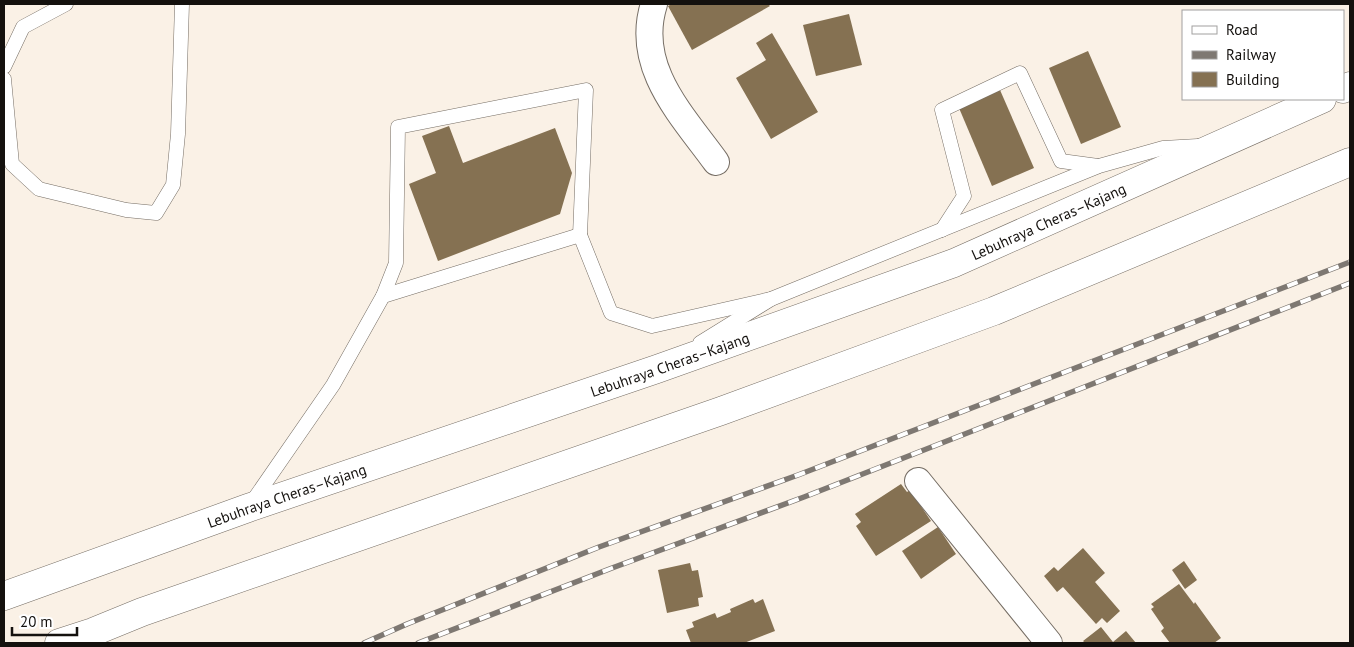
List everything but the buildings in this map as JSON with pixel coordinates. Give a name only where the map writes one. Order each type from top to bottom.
[{"type":"highway","name":"Lebuhraya Cheras–Kajang","points":[[4,596],[248,508],[656,369],[954,263],[1320,100]]},
{"type":"highway","points":[[59,643],[86,638],[142,612],[722,411],[994,311],[1350,162]]},
{"type":"street","points":[[654,4],[649,20],[650,46],[656,72],[667,94],[716,162]]},
{"type":"street","points":[[918,481],[1049,643]]},
{"type":"lane","points":[[4,67],[23,27],[66,4]]},
{"type":"lane","points":[[4,79],[12,164],[39,189],[126,210],[156,213],[173,186],[178,134],[182,4]]},
{"type":"lane","points":[[942,230],[964,196],[942,110],[1020,73],[1061,160],[1099,166]]},
{"type":"lane","points":[[248,508],[333,385],[383,296],[396,263],[398,126],[586,90],[580,234],[611,313],[652,326],[771,299],[1099,166],[1163,148],[1219,144]]},
{"type":"lane","points":[[383,296],[580,234]]},
{"type":"lane","points":[[656,369],[771,299]]},
{"type":"railway","points":[[364,643],[599,547],[798,475],[1350,262]]},
{"type":"railway","points":[[418,643],[612,568],[804,497],[1350,283]]}]
